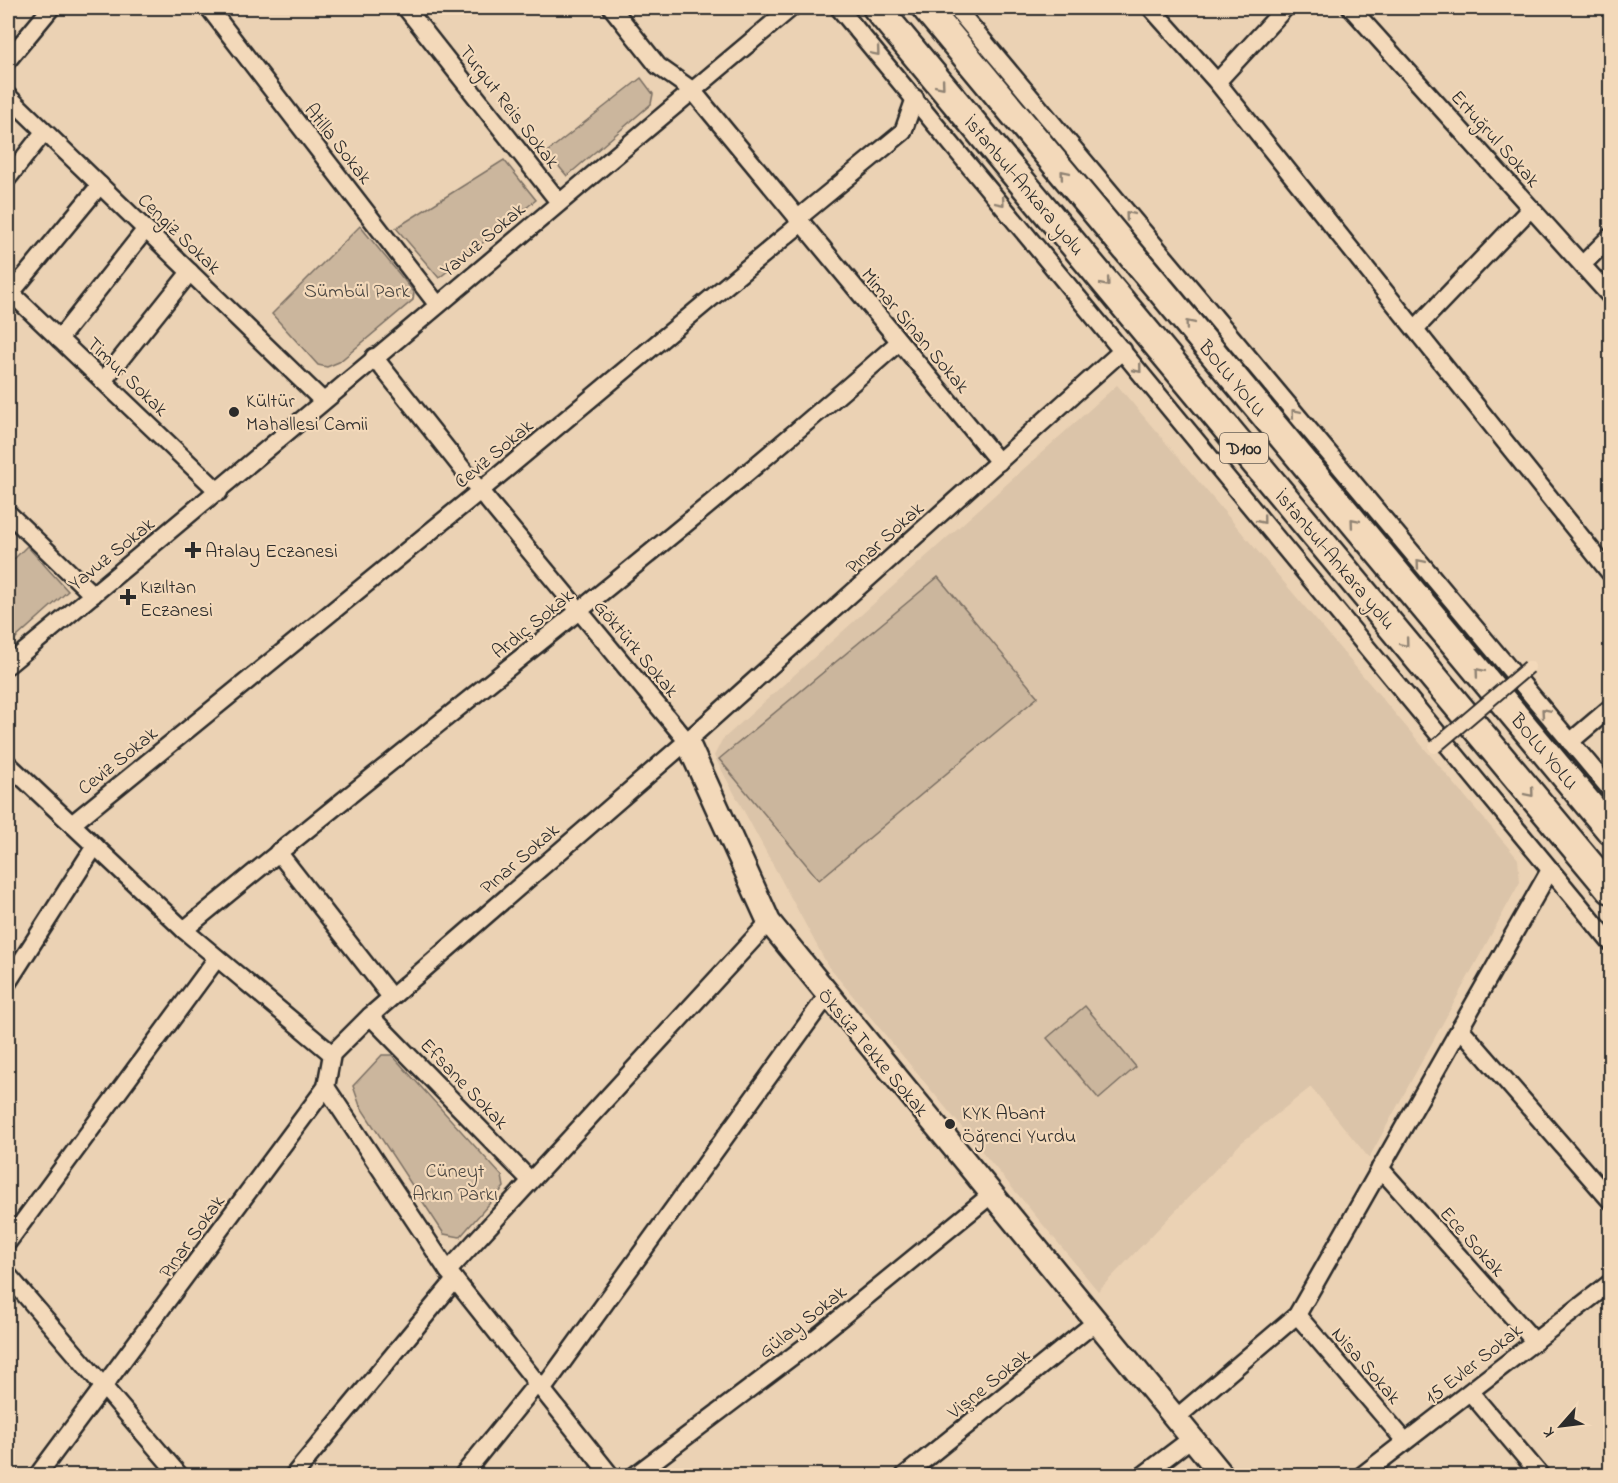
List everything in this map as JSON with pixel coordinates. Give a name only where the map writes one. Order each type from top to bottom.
[{"type":"highway","name":"İstanbul-Ankara yolu","points":[[877,8],[1611,889]]},
{"type":"highway","name":"BOLU YOLU","points":[[926,8],[1611,830]]},
{"type":"main road","name":"Öksüz Tekke Sokak","points":[[687,741],[769,922],[827,996],[1176,1418],[1216,1472]]},
{"type":"street","points":[[8,60],[51,8]]},
{"type":"street","name":"Atilla Sokak","points":[[209,8],[437,304]]},
{"type":"street","name":"Turgut Reis Sokak","points":[[406,8],[559,202]]},
{"type":"street","name":"Mimar Sinan Sokak","points":[[612,8],[658,66],[692,90],[999,462]]},
{"type":"street","name":"Yavuz Sokak","points":[[8,665],[219,492],[322,400],[791,8]]},
{"type":"street","points":[[839,8],[1611,942]]},
{"type":"street","points":[[956,8],[1611,789]]},
{"type":"street","points":[[1151,8],[1217,82],[1611,573]]},
{"type":"street","points":[[1217,82],[1285,8]]},
{"type":"street","name":"Ertuğrul Sokak","points":[[1351,8],[1611,296]]},
{"type":"street","name":"Cengiz Sokak","points":[[8,96],[322,400]]},
{"type":"street","name":"Ceviz Sokak","points":[[72,824],[480,491],[799,222],[903,132],[915,98]]},
{"type":"street","points":[[8,178],[44,132]]},
{"type":"street","points":[[9,291],[100,185]]},
{"type":"street","points":[[1416,328],[1532,208]]},
{"type":"street","points":[[59,339],[146,230]]},
{"type":"street","points":[[1583,264],[1611,237]]},
{"type":"street","points":[[103,381],[190,272]]},
{"type":"street","name":"Timur Sokak","points":[[9,291],[219,492]]},
{"type":"street","name":"Ardıç Sokak","points":[[184,930],[278,852],[580,612],[789,440],[899,342]]},
{"type":"street","name":"Pınar Sokak","points":[[36,1476],[104,1388],[326,1087],[332,1054],[391,997],[687,741],[1123,351]]},
{"type":"street","name":"Göktürk Sokak","points":[[374,357],[480,491],[687,741]]},
{"type":"street","points":[[8,513],[93,595]]},
{"type":"street","points":[[1435,747],[1529,667]]},
{"type":"street","points":[[1570,742],[1611,708]]},
{"type":"street","points":[[8,764],[184,930],[332,1054]]},
{"type":"street","points":[[8,982],[95,846]]},
{"type":"street","points":[[278,852],[391,997]]},
{"type":"street","points":[[1176,1418],[1297,1316],[1550,870]]},
{"type":"street","points":[[293,1476],[530,1180],[769,922]]},
{"type":"street","points":[[8,1242],[218,958]]},
{"type":"street","points":[[462,1476],[541,1386],[827,996]]},
{"type":"street","name":"Efsane Sokak","points":[[370,1016],[530,1180]]},
{"type":"street","points":[[1460,1028],[1611,1200]]},
{"type":"street","points":[[326,1087],[452,1276],[611,1476]]},
{"type":"street","name":"Ece Sokak","points":[[1380,1168],[1535,1342]]},
{"type":"street","name":"Gülay Sokak","points":[[634,1476],[806,1346],[992,1194]]},
{"type":"street","points":[[8,1275],[180,1476]]},
{"type":"street","name":"15 Evler Sokak","points":[[1361,1476],[1611,1283]]},
{"type":"street","name":"Nisa Sokak","points":[[1297,1316],[1405,1441]]},
{"type":"street","name":"Vişne Sokak","points":[[904,1476],[1097,1321]]},
{"type":"street","points":[[1470,1392],[1540,1476]]},
{"type":"street","points":[[1142,1476],[1192,1438]]},
{"type":"shaded area","points":[[1117,385],[1518,859],[1520,882],[1369,1158],[1311,1087],[1242,1142],[1098,1291],[828,966],[714,756],[722,740]]},
{"type":"green space","points":[[641,78],[653,94],[651,104],[567,176],[556,163],[551,163],[543,155]]},
{"type":"green space","name":"Sümbül Park","points":[[504,160],[536,200],[439,278],[396,228]]},
{"type":"green space","name":"Sümbül Park","points":[[360,226],[414,292],[413,300],[339,362],[327,367],[318,365],[272,314]]},
{"type":"green space","points":[[27,546],[68,591],[8,645],[8,565]]},
{"type":"green space","points":[[938,577],[1038,697],[819,880],[719,759]]},
{"type":"green space","points":[[1085,1006],[1136,1067],[1099,1099],[1047,1038]]},
{"type":"green space","name":"Cüneyt Arkın Parkı","points":[[382,1055],[392,1055],[502,1176],[504,1187],[460,1237],[444,1234],[360,1106],[353,1086]]},
{"type":"place","name":"Kültür Mahallesi Camii","points":[[234,412]]},
{"type":"place","name":"Atalay Eczanesi","points":[[193,550]]},
{"type":"place","name":"Kızıltan Eczanesi","points":[[128,597]]},
{"type":"place","name":"KYK Abant Öğrenci Yurdu","points":[[950,1124]]}]
